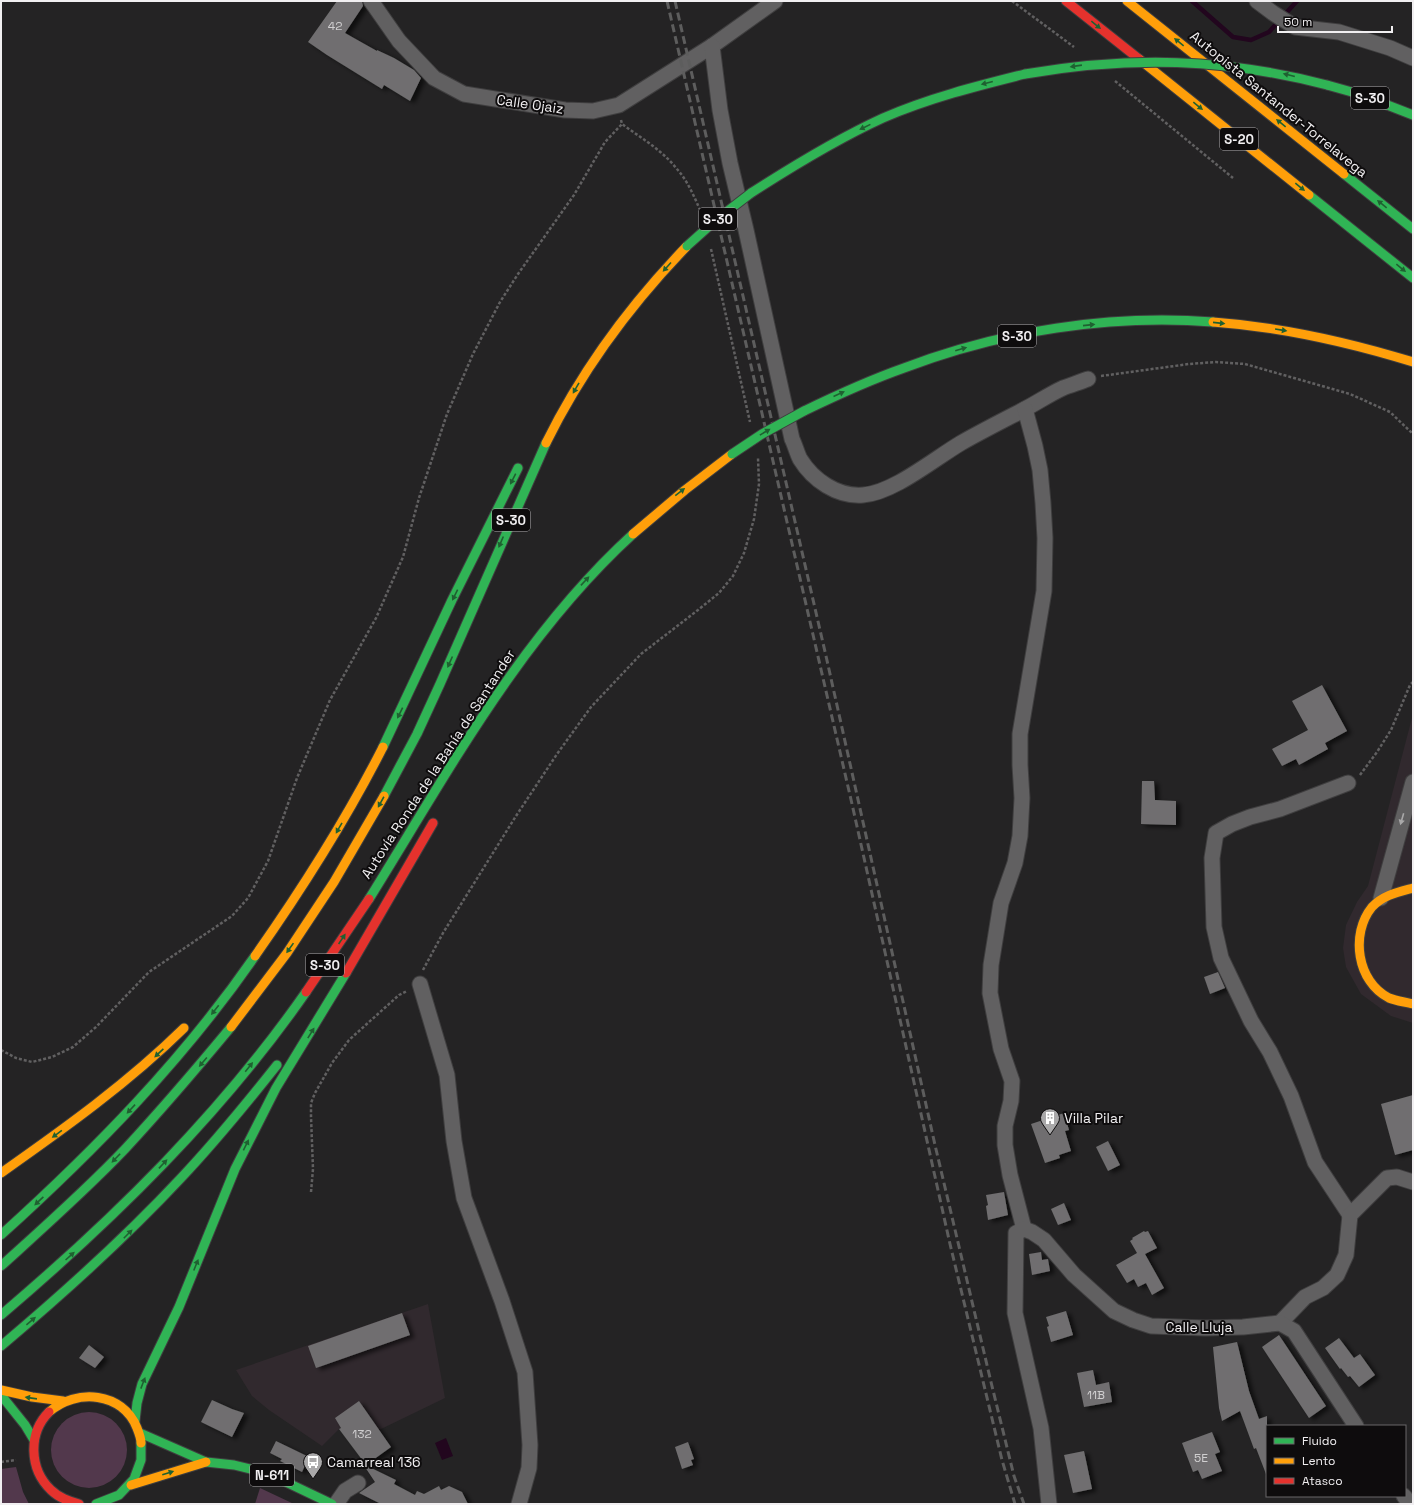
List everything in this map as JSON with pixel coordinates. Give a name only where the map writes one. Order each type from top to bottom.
[{"type":"main road","name":"S-20","points":[[1066,1],[1413,278]]},
{"type":"main road","name":"Autopista Santander-Torrelavega","points":[[1127,1],[1413,228]]},
{"type":"main road","name":"Autovía Ronda de la Bahía de Santander","points":[[1,1266],[76,1198],[183,1086],[232,1026],[301,932],[358,841],[400,768],[450,664],[525,486],[560,415],[601,350],[624,318],[687,246],[716,220],[751,193],[798,163],[866,126],[902,110],[938,97],[976,86],[1025,74],[1089,64],[1128,61],[1169,61],[1244,67],[1283,74],[1359,94],[1413,115]]},
{"type":"main road","points":[[565,389],[611,328],[649,288]]},
{"type":"main road","name":"Autovía Ronda de la Bahía de Santander","points":[[1,1315],[70,1256],[126,1203],[206,1118],[256,1058],[303,996],[343,939],[491,703],[559,610],[600,565],[639,527],[668,502],[732,454],[768,431],[804,411],[866,382],[894,371],[938,356],[968,348],[1012,337],[1051,330],[1127,321],[1205,321],[1277,330],[1372,349],[1413,362]]},
{"type":"main road","points":[[1,1235],[62,1179],[136,1104],[193,1037],[272,933],[328,847],[364,785],[407,700],[457,591],[524,457]]},
{"type":"main road","points":[[500,708],[559,610]]},
{"type":"main road","points":[[135,1422],[137,1403],[142,1384],[179,1307],[244,1150],[276,1088],[334,994],[372,926],[439,814]]},
{"type":"main road","points":[[1413,888],[1406,888],[1391,892],[1381,898],[1367,914],[1360,930],[1358,944],[1360,960],[1364,973],[1372,985],[1381,992],[1398,1001],[1413,1004]]},
{"type":"main road","points":[[290,1048],[372,926]]},
{"type":"main road","points":[[209,1003],[272,933]]},
{"type":"main road","points":[[1,1174],[125,1083],[148,1064],[190,1023]]},
{"type":"main road","points":[[1,1346],[86,1273],[178,1183],[232,1121],[281,1059]]},
{"type":"main road","name":"N-611","points":[[1,1390],[32,1399],[63,1401],[86,1395],[101,1397],[116,1403],[128,1413],[135,1422],[140,1433],[143,1457],[139,1471],[131,1486]]},
{"type":"main road","points":[[1,1395],[25,1425],[34,1440]]},
{"type":"main road","name":"N-611","points":[[63,1401],[45,1416],[38,1426],[34,1440],[34,1458],[38,1472],[48,1487],[58,1496],[79,1504]]},
{"type":"main road","name":"N-611","points":[[140,1433],[206,1462],[234,1465],[267,1473],[332,1504]]},
{"type":"main road","name":"N-611","points":[[96,1504],[111,1500],[131,1486],[206,1462]]},
{"type":"street","name":"Calle Ojaiz","points":[[371,1],[399,41],[434,78],[464,94],[565,110],[593,111],[619,105],[712,46],[775,1]]},
{"type":"street","points":[[1257,1],[1272,13],[1295,27],[1339,32],[1390,48],[1413,58]]},
{"type":"street","points":[[712,46],[720,110],[730,163],[792,439],[800,458],[809,471],[824,484],[839,492],[852,495],[876,493],[903,480],[960,444],[1063,388],[1088,379]]},
{"type":"street","points":[[1025,409],[1035,446],[1042,483],[1045,538],[1044,590],[1020,734],[1022,798],[1020,836],[1015,863],[1002,903],[991,965],[990,993],[1001,1049],[1012,1081],[1011,1101],[1005,1126],[1005,1145],[1010,1176],[1024,1229],[1016,1233],[1015,1313],[1041,1428],[1049,1504]]},
{"type":"street","points":[[1381,898],[1413,782]]},
{"type":"street","points":[[1348,783],[1280,809],[1250,817],[1232,824],[1216,833],[1212,858],[1214,927],[1221,958],[1251,1022],[1270,1052],[1291,1096],[1315,1162],[1350,1215],[1346,1255],[1337,1275],[1323,1288],[1305,1297],[1280,1323],[1294,1331],[1355,1425]]},
{"type":"street","points":[[420,984],[447,1075],[454,1141],[464,1198],[502,1301],[525,1372],[530,1445],[529,1468],[519,1504]]},
{"type":"street","points":[[1350,1215],[1387,1178],[1398,1177],[1413,1182]]},
{"type":"street","name":"Calle Lluja","points":[[1024,1229],[1032,1232],[1044,1240],[1074,1275],[1114,1311],[1133,1320],[1151,1326],[1205,1328],[1243,1327],[1280,1323]]},
{"type":"street","points":[[336,1504],[345,1491],[358,1483]]},
{"type":"path","points":[[1012,1],[1077,50]]},
{"type":"path","points":[[1113,80],[1233,178]]},
{"type":"path","points":[[1,1050],[16,1058],[32,1062],[52,1057],[73,1047],[96,1027],[149,972],[232,916],[248,898],[268,861],[297,778],[330,700],[376,618],[403,557],[419,498],[447,414],[473,354],[500,302],[574,195],[605,142],[622,124],[639,136],[662,153],[678,169],[700,211]]},
{"type":"path","points":[[710,247],[731,332],[751,426]]},
{"type":"path","points":[[1088,379],[1104,375],[1188,364],[1216,362],[1245,364],[1350,394],[1390,412],[1413,434]]},
{"type":"path","points":[[311,1192],[311,1103],[332,1063],[349,1040],[399,995],[420,984],[423,968],[443,933],[516,816],[557,754],[591,707],[641,654],[698,610],[718,593],[733,576],[744,553],[754,519],[759,484],[757,454]]},
{"type":"path","points":[[1348,783],[1359,776],[1377,752],[1391,730],[1410,685],[1413,682]]},
{"type":"shaded area","points":[[1413,714],[1413,1023],[1391,1016],[1361,994],[1346,967],[1343,948],[1346,925],[1357,902],[1368,886]]},
{"type":"shaded area","points":[[428,1304],[445,1398],[379,1430],[365,1411],[339,1429],[322,1446],[269,1410],[252,1396],[236,1370]]},
{"type":"shaded area","points":[[89,1412],[103,1415],[116,1423],[124,1436],[127,1450],[124,1464],[116,1477],[103,1485],[89,1488],[75,1485],[62,1477],[54,1464],[51,1450],[54,1436],[62,1423],[75,1415]]},
{"type":"shaded area","points":[[446,1438],[453,1456],[442,1460],[435,1443]]},
{"type":"shaded area","points":[[16,1467],[23,1492],[29,1504],[1,1504],[1,1469]]},
{"type":"shaded area","points":[[260,1488],[294,1504],[255,1504]]},
{"type":"building","points":[[337,1],[362,1],[363,6],[345,33],[377,51],[394,58],[414,70],[421,78],[410,101],[384,85],[382,89],[308,42]]},
{"type":"building","points":[[1322,685],[1347,731],[1325,743],[1328,749],[1299,765],[1296,759],[1282,766],[1272,749],[1308,730],[1292,701]]},
{"type":"building","points":[[1142,781],[1154,781],[1155,800],[1176,801],[1176,825],[1141,824]]},
{"type":"building","points":[[1218,972],[1225,988],[1210,994],[1204,977]]},
{"type":"building","points":[[1413,1095],[1413,1150],[1395,1155],[1381,1104]]},
{"type":"building","name":"Villa Pilar","points":[[1064,1113],[1069,1130],[1065,1131],[1071,1151],[1059,1155],[1060,1158],[1045,1163],[1031,1124]]},
{"type":"building","points":[[1108,1141],[1120,1165],[1108,1171],[1096,1147]]},
{"type":"building","points":[[1004,1192],[1008,1215],[988,1220],[986,1195]]},
{"type":"building","points":[[1064,1203],[1071,1220],[1058,1225],[1051,1209]]},
{"type":"building","points":[[1144,1231],[1148,1231],[1157,1248],[1145,1254],[1164,1288],[1152,1295],[1146,1283],[1138,1287],[1134,1279],[1127,1283],[1116,1265],[1137,1253],[1130,1241],[1133,1239],[1132,1238]]},
{"type":"building","points":[[1041,1252],[1042,1260],[1048,1259],[1050,1271],[1032,1275],[1029,1254]]},
{"type":"building","points":[[1066,1311],[1073,1335],[1051,1342],[1046,1317]]},
{"type":"building","points":[[402,1313],[410,1335],[316,1368],[308,1346]]},
{"type":"building","points":[[1279,1335],[1326,1406],[1309,1418],[1262,1347]]},
{"type":"building","points":[[1339,1338],[1354,1358],[1360,1354],[1375,1375],[1359,1387],[1350,1376],[1348,1377],[1341,1368],[1340,1369],[1325,1348]]},
{"type":"building","points":[[1237,1342],[1249,1391],[1259,1419],[1267,1416],[1266,1474],[1256,1448],[1254,1449],[1240,1411],[1222,1421],[1219,1408],[1213,1347]]},
{"type":"building","points":[[89,1345],[104,1357],[95,1368],[79,1358]]},
{"type":"building","points":[[1093,1370],[1096,1385],[1109,1382],[1112,1402],[1084,1407],[1077,1373]]},
{"type":"building","points":[[212,1400],[244,1413],[232,1437],[201,1422]]},
{"type":"building","points":[[359,1401],[391,1447],[366,1465],[339,1429],[341,1428],[335,1418]]},
{"type":"building","points":[[1212,1432],[1220,1452],[1215,1454],[1222,1471],[1202,1479],[1198,1470],[1193,1472],[1182,1443]]},
{"type":"building","points":[[276,1441],[309,1457],[302,1472],[280,1461],[282,1459],[270,1453]]},
{"type":"building","points":[[688,1442],[694,1459],[691,1460],[693,1465],[682,1469],[675,1447]]},
{"type":"building","points":[[1084,1451],[1092,1489],[1073,1493],[1064,1455]]},
{"type":"building","points":[[363,1464],[396,1480],[394,1484],[415,1495],[417,1491],[424,1494],[439,1486],[441,1490],[449,1486],[462,1492],[468,1504],[381,1504],[359,1493],[375,1482]]},
{"type":"waterway","points":[[1192,1],[1233,37],[1251,40],[1269,32],[1297,1]]},
{"type":"railway","points":[[667,1],[852,804],[950,1244],[1002,1460],[1015,1504]]},
{"type":"railway","points":[[675,1],[826,656],[935,1145],[1014,1476],[1024,1504]]},
{"type":"traffic: fast","points":[[1025,74],[1102,64],[1140,62],[1177,63],[1251,69],[1327,85]]},
{"type":"traffic: fast","points":[[751,193],[816,153],[883,118],[935,98],[1025,74]]},
{"type":"traffic: fast","points":[[1327,85],[1359,94],[1413,115]]},
{"type":"traffic: fast","points":[[1344,174],[1413,229]]},
{"type":"traffic: fast","points":[[687,246],[716,220],[751,193]]},
{"type":"traffic: fast","points":[[1309,195],[1413,278]]},
{"type":"traffic: fast","points":[[804,411],[854,388],[904,368],[941,355],[1017,335],[1095,323],[1174,320],[1213,322]]},
{"type":"traffic: fast","points":[[732,454],[762,434],[804,411]]},
{"type":"traffic: fast","points":[[384,796],[417,734],[440,684],[546,443]]},
{"type":"traffic: fast","points":[[383,747],[452,600],[518,468]]},
{"type":"traffic: fast","points":[[369,899],[458,755],[521,661],[556,616],[593,574],[633,534]]},
{"type":"traffic: fast","points":[[1,1235],[104,1137],[168,1068],[198,1032],[255,956]]},
{"type":"traffic: fast","points":[[135,1421],[137,1403],[142,1384],[179,1307],[235,1169],[276,1088],[346,973]]},
{"type":"traffic: fast","points":[[1,1315],[43,1279],[125,1203],[164,1163],[238,1080],[273,1037],[306,992]]},
{"type":"traffic: fast","points":[[1,1266],[80,1194],[125,1149],[231,1027]]},
{"type":"traffic: fast","points":[[1,1346],[94,1265],[160,1200],[218,1137],[277,1065]]},
{"type":"traffic: fast","points":[[1,1395],[25,1425],[34,1440]]},
{"type":"traffic: fast","points":[[140,1433],[206,1462],[234,1465],[267,1473],[332,1504]]},
{"type":"traffic: fast","points":[[96,1504],[119,1495],[134,1479],[141,1460],[141,1443]]},
{"type":"traffic: slow","points":[[1127,1],[1344,174]]},
{"type":"traffic: slow","points":[[1139,59],[1309,195]]},
{"type":"traffic: slow","points":[[546,443],[591,364],[646,291],[687,246]]},
{"type":"traffic: slow","points":[[1213,322],[1239,324],[1314,336],[1413,362]]},
{"type":"traffic: slow","points":[[633,534],[685,490],[732,454]]},
{"type":"traffic: slow","points":[[255,956],[323,854],[383,747]]},
{"type":"traffic: slow","points":[[231,1027],[287,953],[334,882],[384,796]]},
{"type":"traffic: slow","points":[[1413,888],[1386,897],[1372,907],[1365,918],[1359,943],[1360,957],[1364,969],[1370,981],[1378,991],[1389,998],[1413,1004]]},
{"type":"traffic: slow","points":[[1,1173],[96,1104],[141,1068],[184,1028]]},
{"type":"traffic: slow","points":[[1,1390],[32,1397],[63,1401]]},
{"type":"traffic: slow","points":[[49,1412],[60,1404],[72,1399],[85,1397],[110,1401],[121,1407],[130,1416],[138,1430],[141,1443]]},
{"type":"traffic: slow","points":[[131,1485],[206,1462]]},
{"type":"traffic: jam","points":[[1066,1],[1139,59]]},
{"type":"traffic: jam","points":[[346,973],[433,823]]},
{"type":"traffic: jam","points":[[306,992],[369,899]]},
{"type":"traffic: jam","points":[[49,1412],[37,1430],[35,1440],[35,1462],[38,1472],[54,1493],[64,1499],[79,1504]]},
{"type":"place","name":"Villa Pilar","points":[[1050,1135]]},
{"type":"place","name":"Camarreal 136","points":[[313,1479]]}]
